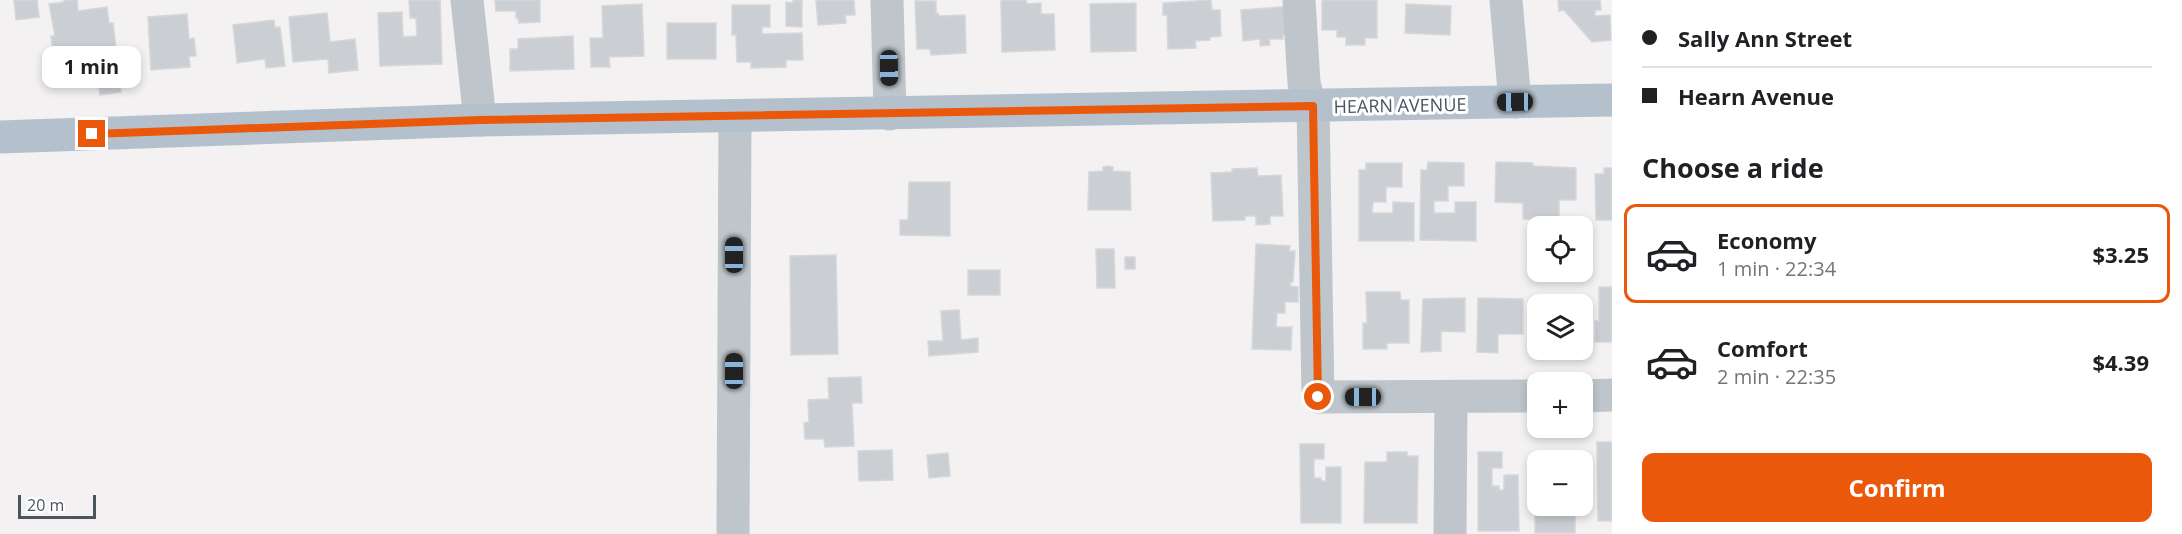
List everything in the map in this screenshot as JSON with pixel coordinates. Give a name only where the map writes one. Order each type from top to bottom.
[{"type":"main road","name":"HEARN AVENUE","points":[[0,137],[480,120],[1612,100]]},
{"type":"street","points":[[467,0],[480,120]]},
{"type":"street","points":[[887,0],[890,114]]},
{"type":"street","points":[[1299,0],[1304,83],[1313,106],[1318,397],[1527,396]]},
{"type":"street","points":[[1506,0],[1515,102]]},
{"type":"street","points":[[733,534],[735,116]]},
{"type":"street","points":[[1593,396],[1612,395]]},
{"type":"street","points":[[1450,534],[1451,396]]},
{"type":"building","points":[[14,0],[37,0],[39,17],[16,20]]},
{"type":"building","points":[[64,0],[77,0],[78,11],[107,7],[109,23],[113,23],[121,92],[100,95],[97,75],[77,78],[76,74],[56,76],[51,36],[55,36],[49,4],[64,2]]},
{"type":"building","points":[[409,0],[440,0],[442,64],[380,66],[378,13],[402,12],[403,37],[417,36],[416,18],[410,18]]},
{"type":"building","points":[[495,0],[540,0],[540,22],[519,23],[516,11],[496,11]]},
{"type":"building","points":[[793,0],[802,0],[802,27],[786,26],[786,2],[793,3]]},
{"type":"building","points":[[816,0],[854,0],[855,15],[845,15],[846,23],[818,25]]},
{"type":"building","points":[[1001,0],[1026,0],[1027,4],[1041,3],[1041,14],[1054,14],[1055,50],[1002,52]]},
{"type":"building","points":[[1211,0],[1212,10],[1220,10],[1221,36],[1210,37],[1210,40],[1195,41],[1196,48],[1168,49],[1167,15],[1163,15],[1163,3]]},
{"type":"building","points":[[1322,0],[1377,0],[1377,38],[1365,38],[1365,45],[1346,45],[1346,37],[1337,37],[1337,30],[1322,30]]},
{"type":"building","points":[[1558,0],[1600,0],[1601,10],[1595,10],[1595,16],[1610,15],[1611,40],[1592,42],[1564,10],[1559,11]]},
{"type":"building","points":[[915,1],[936,1],[936,12],[940,16],[965,15],[966,53],[931,55],[930,49],[917,49]]},
{"type":"building","points":[[1136,3],[1136,51],[1091,52],[1090,4]]},
{"type":"building","points":[[642,4],[644,56],[609,57],[610,67],[591,67],[590,38],[603,38],[602,6]]},
{"type":"building","points":[[1406,4],[1451,6],[1450,35],[1405,33]]},
{"type":"building","points":[[732,5],[770,5],[770,27],[762,27],[762,34],[802,33],[803,60],[786,60],[786,67],[751,68],[751,62],[737,62],[736,35],[732,35]]},
{"type":"building","points":[[1294,6],[1296,34],[1283,35],[1283,39],[1269,39],[1270,45],[1260,46],[1260,39],[1243,41],[1241,10]]},
{"type":"building","points":[[327,13],[330,42],[355,39],[358,70],[329,73],[328,59],[293,62],[289,17]]},
{"type":"building","points":[[187,14],[189,39],[194,38],[196,56],[189,56],[190,67],[151,70],[148,17]]},
{"type":"building","points":[[274,20],[275,28],[280,27],[285,66],[266,68],[265,59],[237,63],[233,25]]},
{"type":"building","points":[[667,23],[716,23],[716,59],[667,59]]},
{"type":"building","points":[[573,36],[574,69],[510,71],[510,49],[518,49],[518,39]]},
{"type":"building","points":[[1428,162],[1464,163],[1464,186],[1448,186],[1448,201],[1434,201],[1434,213],[1455,213],[1455,202],[1476,202],[1476,241],[1420,240],[1421,170],[1427,170]]},
{"type":"building","points":[[1496,162],[1576,168],[1576,200],[1559,200],[1559,216],[1527,216],[1527,219],[1523,219],[1523,203],[1495,202]]},
{"type":"building","points":[[1366,163],[1402,163],[1402,187],[1386,187],[1386,202],[1373,202],[1372,213],[1393,213],[1393,202],[1414,203],[1414,241],[1359,241],[1359,170],[1366,170]]},
{"type":"building","points":[[1103,167],[1113,167],[1113,171],[1130,172],[1131,210],[1088,210],[1089,172],[1103,171]]},
{"type":"building","points":[[1257,168],[1258,176],[1281,175],[1283,216],[1270,216],[1270,224],[1256,225],[1256,216],[1245,216],[1245,220],[1213,221],[1211,173]]},
{"type":"building","points":[[1604,168],[1612,168],[1612,220],[1596,220],[1595,174],[1604,174]]},
{"type":"building","points":[[909,182],[950,182],[950,236],[900,235],[900,220],[908,220]]},
{"type":"building","points":[[1256,244],[1290,246],[1289,251],[1295,251],[1293,282],[1290,286],[1298,287],[1298,302],[1285,302],[1285,313],[1277,313],[1276,327],[1292,327],[1291,350],[1252,349]]},
{"type":"building","points":[[1096,249],[1114,249],[1115,288],[1097,288]]},
{"type":"building","points":[[836,255],[838,354],[791,355],[790,256]]},
{"type":"building","points":[[1125,257],[1135,257],[1135,269],[1125,269]]},
{"type":"building","points":[[968,270],[1000,270],[1000,295],[968,295]]},
{"type":"building","points":[[1599,287],[1612,287],[1612,342],[1595,342],[1595,321],[1599,321]]},
{"type":"building","points":[[1366,292],[1400,292],[1401,300],[1409,300],[1409,343],[1387,343],[1387,349],[1363,349],[1363,323],[1367,323]]},
{"type":"building","points":[[1465,298],[1465,332],[1441,331],[1441,351],[1421,352],[1423,299]]},
{"type":"building","points":[[1478,298],[1523,299],[1523,334],[1498,334],[1498,353],[1477,352]]},
{"type":"building","points":[[959,310],[961,340],[978,338],[978,352],[929,356],[928,341],[943,341],[941,311]]},
{"type":"building","points":[[861,377],[862,403],[852,403],[854,446],[825,447],[824,439],[805,439],[804,423],[809,422],[808,400],[829,399],[828,378]]},
{"type":"building","points":[[1597,442],[1612,442],[1612,521],[1598,521]]},
{"type":"building","points":[[1300,444],[1324,444],[1324,459],[1314,459],[1314,478],[1326,481],[1326,467],[1341,467],[1341,523],[1301,523]]},
{"type":"building","points":[[892,450],[893,480],[859,481],[858,451]]},
{"type":"building","points":[[1387,452],[1407,452],[1407,456],[1418,456],[1417,523],[1364,523],[1365,462],[1387,462]]},
{"type":"building","points":[[1478,452],[1502,452],[1502,468],[1492,468],[1492,486],[1499,486],[1499,490],[1504,490],[1504,475],[1518,475],[1519,531],[1478,531]]},
{"type":"building","points":[[948,453],[950,476],[929,478],[927,455]]},
{"type":"building","points":[[1535,516],[1575,516],[1575,533],[1535,533]]},
{"type":"route","points":[[92,134],[480,120],[1313,106],[1318,397]]}]
